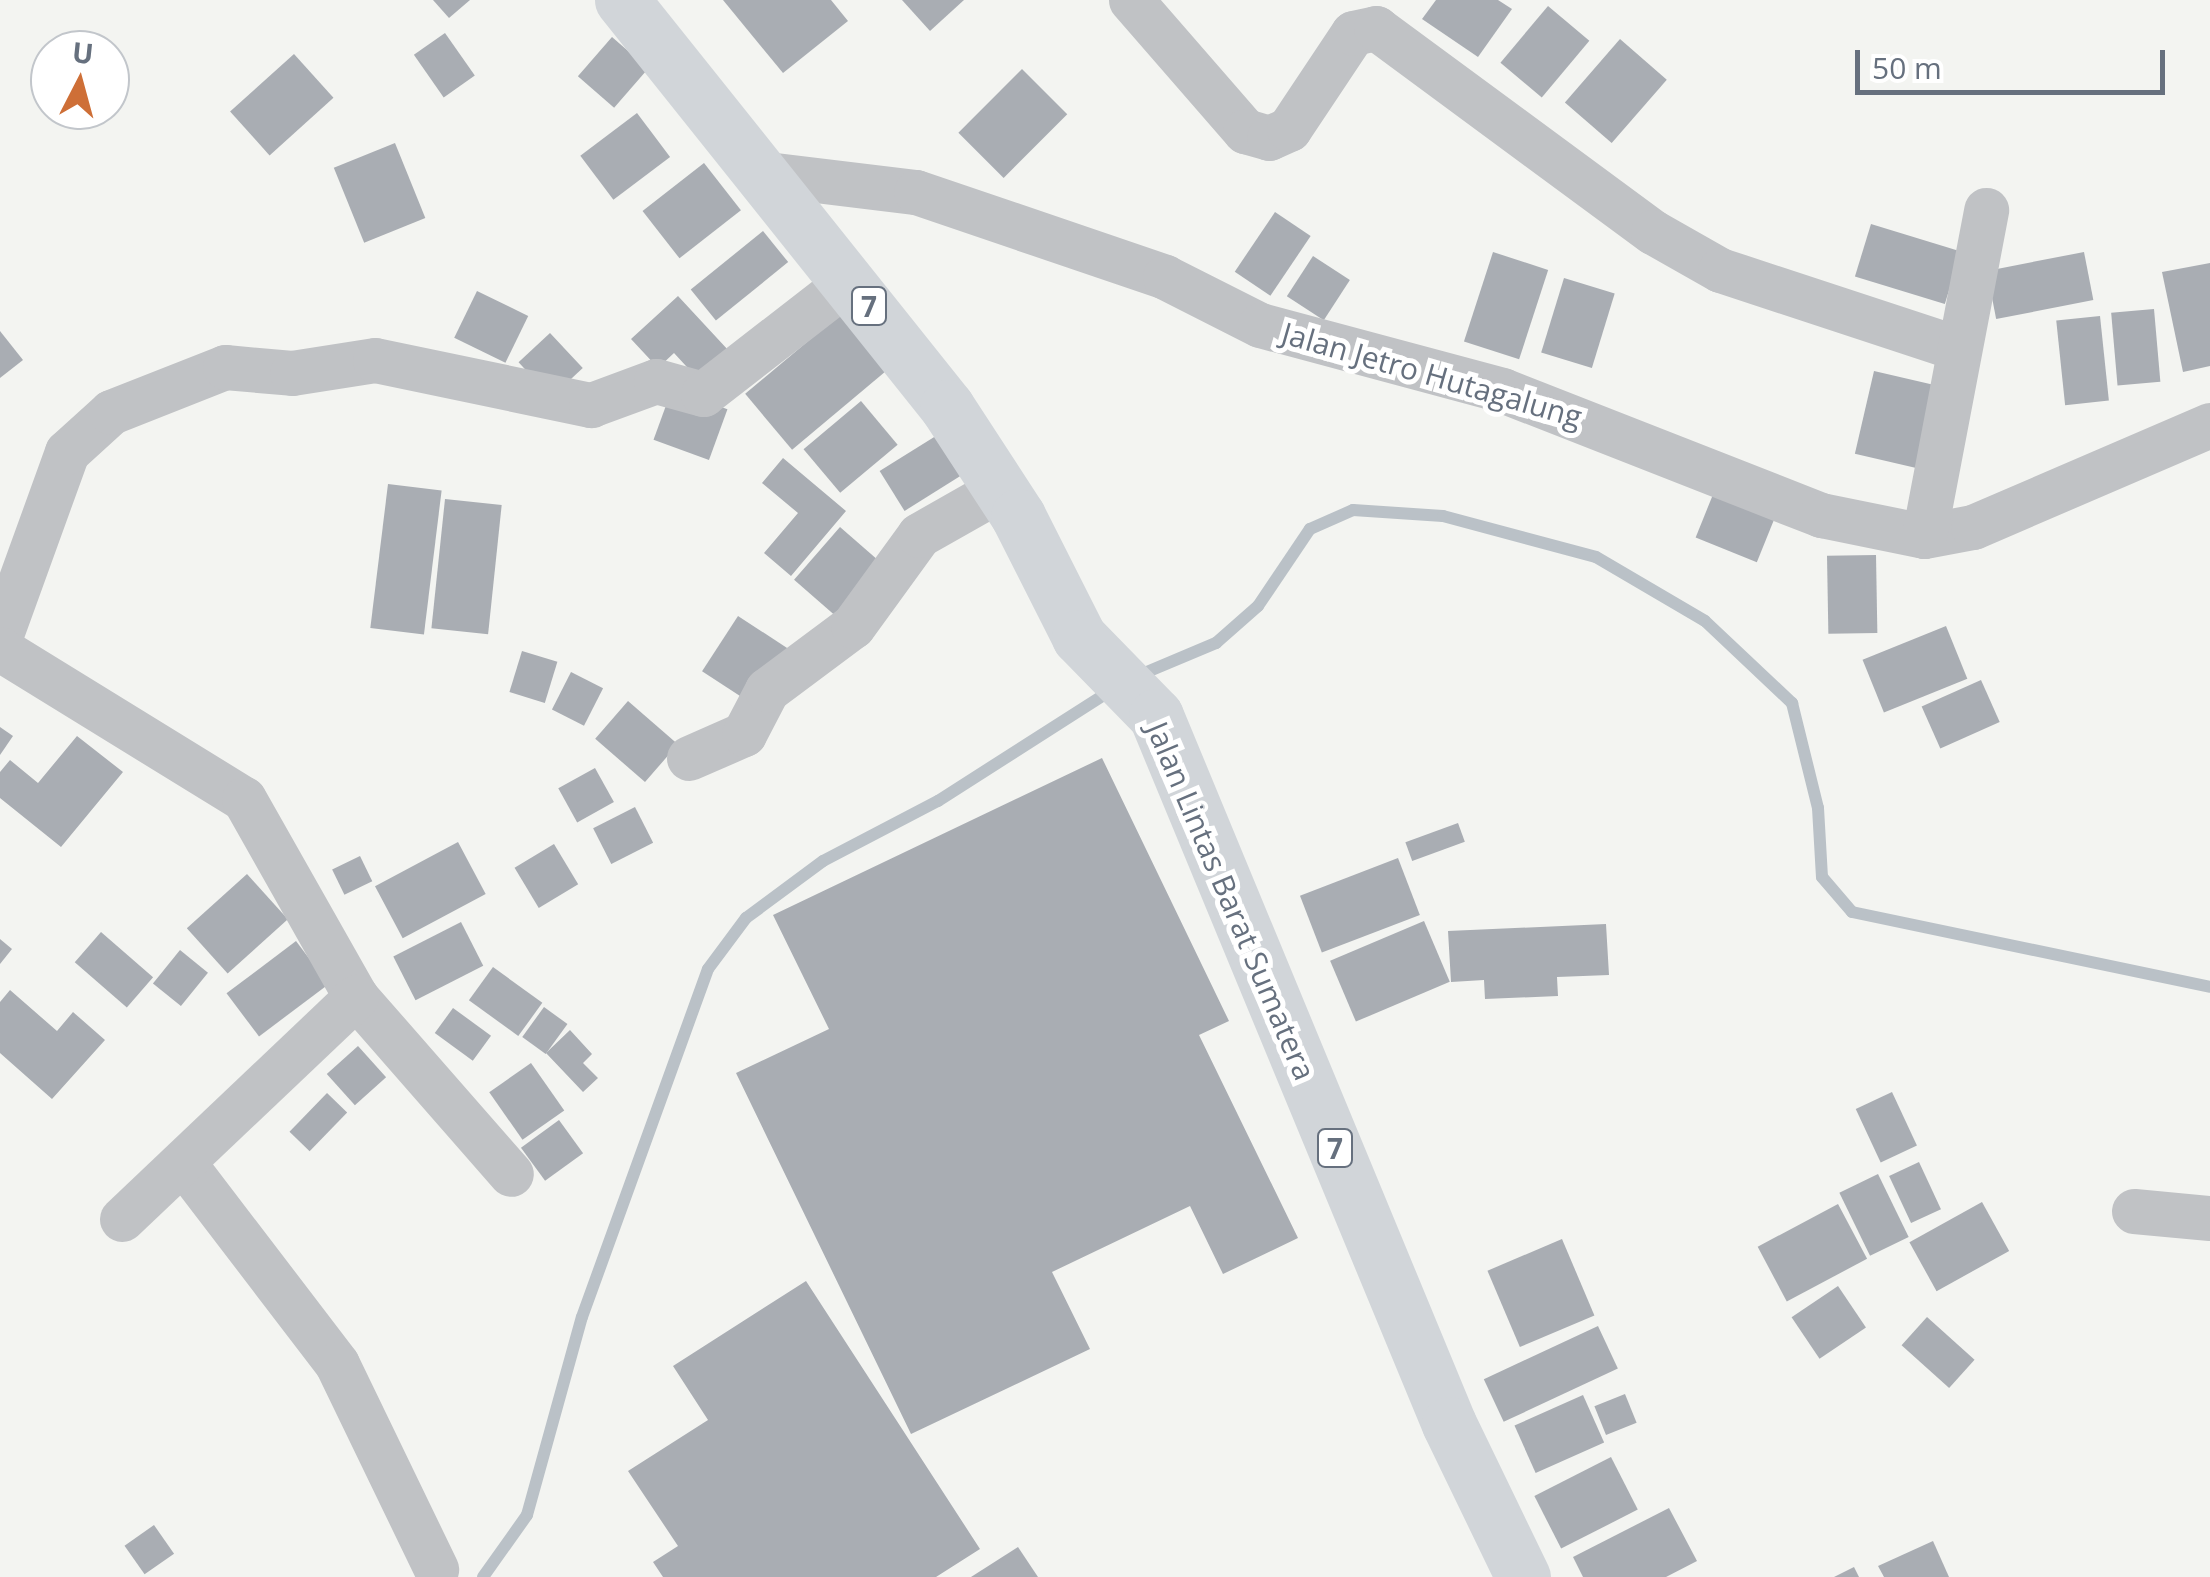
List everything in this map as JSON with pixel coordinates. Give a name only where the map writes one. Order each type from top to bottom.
[{"type":"highway","name":"Jalan Lintas Barat Sumatera","points":[[622,0],[758,173],[850,280],[1000,489],[1079,637],[1156,716],[1450,1424],[1523,1577]]},
{"type":"street","points":[[1131,0],[1245,131],[1269,138],[1289,129],[1353,33],[1376,28],[1653,232],[1720,270],[1958,348]]},
{"type":"street","name":"Jalan Jetro Hutagalung","points":[[758,173],[916,192],[1165,278],[1260,325],[1502,390],[1822,515],[1924,536],[1973,527],[2210,425]]},
{"type":"street","points":[[1924,536],[1986,210]]},
{"type":"street","points":[[0,636],[67,452],[111,412],[226,367],[292,373],[374,360],[591,406],[656,381],[702,394],[850,280]]},
{"type":"street","points":[[688,758],[744,734],[767,690],[853,626],[919,535],[1000,489]]},
{"type":"street","points":[[0,649],[244,799],[356,997],[511,1174]]},
{"type":"street","points":[[122,1219],[186,1165],[356,997]]},
{"type":"street","points":[[186,1165],[337,1364],[436,1569]]},
{"type":"street","points":[[2134,1211],[2210,1218]]},
{"type":"building","points":[[433,0],[470,0],[449,18]]},
{"type":"building","points":[[723,0],[831,0],[848,21],[783,73]]},
{"type":"building","points":[[902,0],[964,0],[930,31]]},
{"type":"building","points":[[1436,0],[1498,0],[1512,9],[1478,57],[1422,19]]},
{"type":"building","points":[[1548,6],[1589,41],[1542,97],[1500,63]]},
{"type":"building","points":[[445,33],[475,76],[444,97],[414,55]]},
{"type":"building","points":[[612,37],[648,68],[614,108],[578,76]]},
{"type":"building","points":[[1620,39],[1667,80],[1612,143],[1565,102]]},
{"type":"building","points":[[294,54],[333,98],[270,155],[230,112]]},
{"type":"building","points":[[1022,69],[1067,114],[1004,178],[958,133]]},
{"type":"building","points":[[637,113],[670,157],[613,200],[580,156]]},
{"type":"building","points":[[395,143],[425,218],[364,243],[334,168]]},
{"type":"building","points":[[704,163],[741,210],[679,258],[643,211]]},
{"type":"building","points":[[1275,212],[1311,236],[1270,296],[1235,272]]},
{"type":"building","points":[[1871,224],[1961,251],[1945,304],[1855,277]]},
{"type":"building","points":[[763,231],[788,262],[716,321],[691,290]]},
{"type":"building","points":[[1493,252],[1548,270],[1519,359],[1464,341]]},
{"type":"building","points":[[2084,252],[2093,300],[1996,319],[1987,271]]},
{"type":"building","points":[[1313,256],[1350,280],[1324,320],[1287,296]]},
{"type":"building","points":[[2210,263],[2210,366],[2183,372],[2162,272]]},
{"type":"building","points":[[1564,278],[1615,293],[1592,368],[1541,353]]},
{"type":"building","points":[[477,291],[528,316],[505,363],[454,338]]},
{"type":"building","points":[[678,296],[729,351],[698,379],[674,353],[658,368],[631,339]]},
{"type":"building","points":[[857,300],[904,356],[792,450],[745,394]]},
{"type":"building","points":[[2154,309],[2160,382],[2118,385],[2111,313]]},
{"type":"building","points":[[2100,316],[2109,401],[2065,405],[2056,321]]},
{"type":"building","points":[[0,331],[23,360],[0,378]]},
{"type":"building","points":[[550,333],[583,368],[551,397],[519,362]]},
{"type":"building","points":[[1874,371],[1935,385],[1916,468],[1855,454]]},
{"type":"building","points":[[672,389],[727,409],[709,460],[654,440]]},
{"type":"building","points":[[861,401],[898,445],[840,493],[804,449]]},
{"type":"building","points":[[939,434],[964,474],[905,511],[880,471]]},
{"type":"building","points":[[783,458],[846,511],[791,576],[764,553],[798,513],[762,483]]},
{"type":"building","points":[[388,484],[442,491],[424,635],[370,628]]},
{"type":"building","points":[[1714,492],[1775,517],[1757,562],[1696,537]]},
{"type":"building","points":[[445,499],[502,505],[488,634],[431,628]]},
{"type":"building","points":[[840,527],[883,564],[837,617],[794,580]]},
{"type":"building","points":[[1876,555],[1877,633],[1828,634],[1827,556]]},
{"type":"building","points":[[738,616],[787,648],[752,703],[702,671]]},
{"type":"building","points":[[1946,626],[1967,679],[1884,713],[1863,660]]},
{"type":"building","points":[[522,651],[557,662],[545,703],[509,692]]},
{"type":"building","points":[[571,672],[603,688],[584,726],[552,709]]},
{"type":"building","points":[[1981,680],[2000,722],[1940,748],[1922,706]]},
{"type":"building","points":[[628,701],[678,744],[645,782],[595,739]]},
{"type":"building","points":[[0,727],[13,736],[0,755]]},
{"type":"building","points":[[77,736],[123,772],[61,847],[0,798],[0,772],[10,760],[38,783]]},
{"type":"building","points":[[1102,758],[1229,1021],[1199,1035],[1298,1238],[1223,1274],[1190,1206],[1052,1272],[1090,1349],[911,1434],[736,1073],[829,1029],[773,915]]},
{"type":"building","points":[[595,768],[614,802],[577,822],[558,788]]},
{"type":"building","points":[[635,807],[653,843],[611,864],[593,828]]},
{"type":"building","points":[[1458,823],[1465,842],[1412,861],[1405,842]]},
{"type":"building","points":[[458,842],[486,894],[403,938],[375,886]]},
{"type":"building","points":[[554,844],[578,884],[539,908],[515,868]]},
{"type":"building","points":[[360,856],[372,881],[344,895],[332,870]]},
{"type":"building","points":[[1398,858],[1420,915],[1322,953],[1300,896]]},
{"type":"building","points":[[247,874],[288,919],[228,974],[187,928]]},
{"type":"building","points":[[1424,921],[1450,982],[1356,1022],[1330,961]]},
{"type":"building","points":[[461,922],[483,966],[416,1000],[393,957]]},
{"type":"building","points":[[1606,924],[1609,975],[1557,977],[1558,996],[1485,999],[1484,980],[1451,982],[1448,931]]},
{"type":"building","points":[[101,932],[153,977],[127,1007],[75,962]]},
{"type":"building","points":[[0,939],[12,949],[0,964]]},
{"type":"building","points":[[296,941],[328,984],[259,1036],[227,993]]},
{"type":"building","points":[[180,950],[208,973],[181,1006],[153,983]]},
{"type":"building","points":[[493,967],[542,1003],[518,1036],[469,1000]]},
{"type":"building","points":[[10,990],[57,1031],[73,1012],[105,1040],[52,1099],[0,1053],[0,1002]]},
{"type":"building","points":[[544,1007],[567,1024],[546,1054],[522,1037]]},
{"type":"building","points":[[453,1008],[491,1036],[473,1061],[435,1033]]},
{"type":"building","points":[[570,1030],[592,1054],[583,1063],[598,1078],[583,1092],[546,1053]]},
{"type":"building","points":[[358,1046],[386,1077],[355,1105],[327,1074]]},
{"type":"building","points":[[531,1063],[564,1111],[522,1140],[489,1092]]},
{"type":"building","points":[[1892,1092],[1917,1145],[1881,1162],[1856,1109]]},
{"type":"building","points":[[327,1093],[347,1112],[310,1151],[289,1132]]},
{"type":"building","points":[[559,1120],[583,1153],[545,1181],[521,1148]]},
{"type":"building","points":[[1919,1162],[1941,1209],[1911,1223],[1889,1176]]},
{"type":"building","points":[[1878,1174],[1909,1237],[1870,1256],[1839,1193]]},
{"type":"building","points":[[1982,1202],[2009,1251],[1937,1291],[1909,1242]]},
{"type":"building","points":[[1838,1204],[1867,1259],[1787,1301],[1758,1247]]},
{"type":"building","points":[[1562,1239],[1594,1315],[1520,1347],[1487,1271]]},
{"type":"building","points":[[806,1281],[980,1549],[936,1577],[663,1577],[653,1562],[678,1546],[628,1471],[708,1420],[673,1366]]},
{"type":"building","points":[[1838,1286],[1866,1327],[1820,1359],[1792,1317]]},
{"type":"building","points":[[1927,1317],[1975,1360],[1949,1388],[1902,1345]]},
{"type":"building","points":[[1598,1326],[1618,1369],[1504,1422],[1484,1379]]},
{"type":"building","points":[[1625,1394],[1637,1423],[1606,1435],[1594,1406]]},
{"type":"building","points":[[1583,1395],[1604,1443],[1536,1473],[1514,1426]]},
{"type":"building","points":[[1611,1457],[1638,1510],[1561,1549],[1534,1496]]},
{"type":"building","points":[[1669,1508],[1697,1561],[1666,1577],[1583,1577],[1573,1557]]},
{"type":"building","points":[[154,1525],[174,1554],[145,1574],[125,1546]]},
{"type":"building","points":[[1933,1541],[1949,1577],[1884,1577],[1878,1566]]},
{"type":"building","points":[[1018,1547],[1038,1577],[971,1577]]},
{"type":"building","points":[[1854,1567],[1859,1577],[1834,1577]]},
{"type":"waterway","points":[[1135,677],[1216,643],[1258,606],[1310,529],[1353,510],[1443,516],[1596,557],[1705,621],[1792,703],[1818,808],[1822,877],[1852,912],[2210,987]]},
{"type":"waterway","points":[[483,1577],[527,1515],[582,1317],[708,969],[746,918],[823,861],[938,801],[1113,689]]}]
